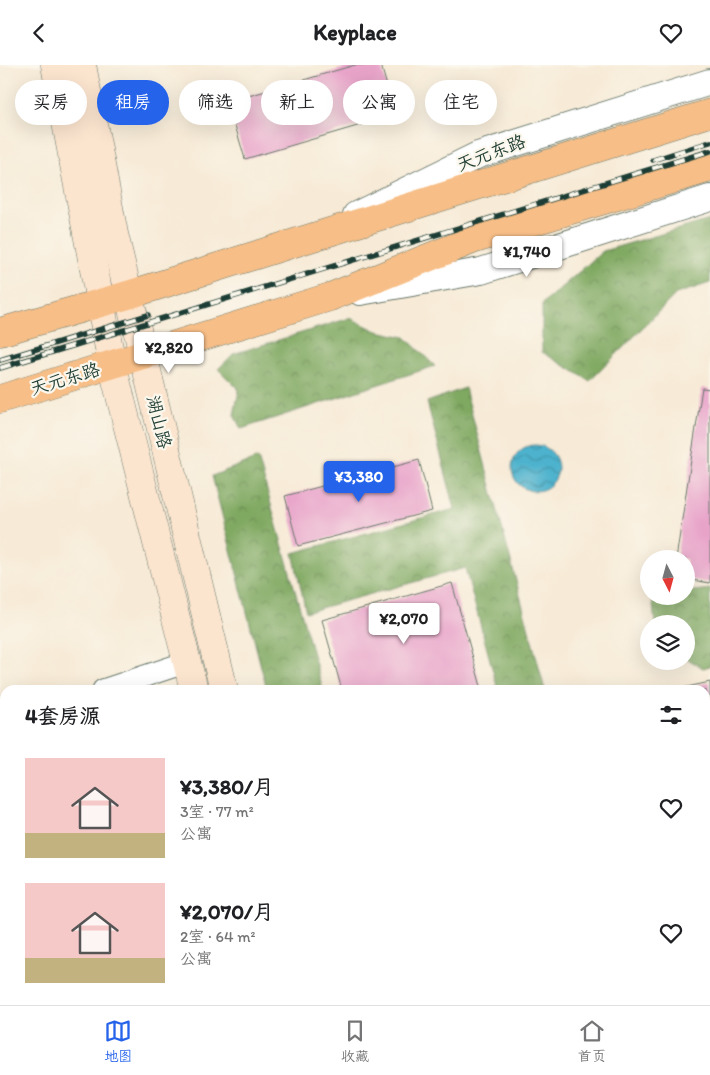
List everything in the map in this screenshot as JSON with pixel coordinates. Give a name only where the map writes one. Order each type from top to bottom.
[{"type":"highway","name":"天元东路","points":[[0,332],[128,295],[710,113]]},
{"type":"highway","name":"天元东路","points":[[0,399],[330,297],[475,239],[710,167]]},
{"type":"main road","name":"湖山路","points":[[55,65],[112,364],[193,685]]},
{"type":"main road","name":"湖山路","points":[[82,65],[114,235],[223,685]]},
{"type":"street","name":"天元东路","points":[[309,238],[478,155],[710,82]]},
{"type":"street","name":"天元东路","points":[[330,297],[481,271],[710,198]]},
{"type":"street","name":"天元东路","points":[[0,323],[67,312]]},
{"type":"street","points":[[118,685],[187,662]]},
{"type":"green space","points":[[710,220],[710,283],[676,294],[590,381],[542,352],[542,304],[603,251]]},
{"type":"green space","points":[[350,318],[377,331],[405,337],[435,366],[241,429],[234,415],[239,390],[218,369],[233,354]]},
{"type":"green space","points":[[465,388],[544,685],[497,685],[465,568],[306,612],[293,553],[455,509],[427,402]]},
{"type":"green space","points":[[258,458],[322,685],[266,685],[212,476]]},
{"type":"green space","points":[[710,589],[710,666],[703,668],[695,663],[695,615],[654,615],[653,605],[695,605],[695,591]]},
{"type":"water","points":[[535,445],[548,449],[554,455],[558,468],[554,481],[548,487],[535,491],[522,487],[516,481],[512,468],[516,455],[522,449]]},
{"type":"building","points":[[355,65],[381,65],[385,80],[343,80],[343,125],[361,125],[245,159],[235,125],[251,125],[251,95],[261,92],[261,125],[333,125],[333,80],[304,80]]},
{"type":"building","points":[[702,388],[710,389],[710,583],[695,580],[695,550],[677,550]]},
{"type":"building","points":[[419,460],[432,511],[298,546],[285,496]]},
{"type":"building","points":[[452,583],[481,685],[341,685],[322,620]]},
{"type":"building","points":[[710,682],[710,685],[696,685]]},
{"type":"railway","points":[[653,160],[710,142]]},
{"type":"railway","points":[[0,368],[710,151]]},
{"type":"railway","points":[[0,360],[148,315]]}]
